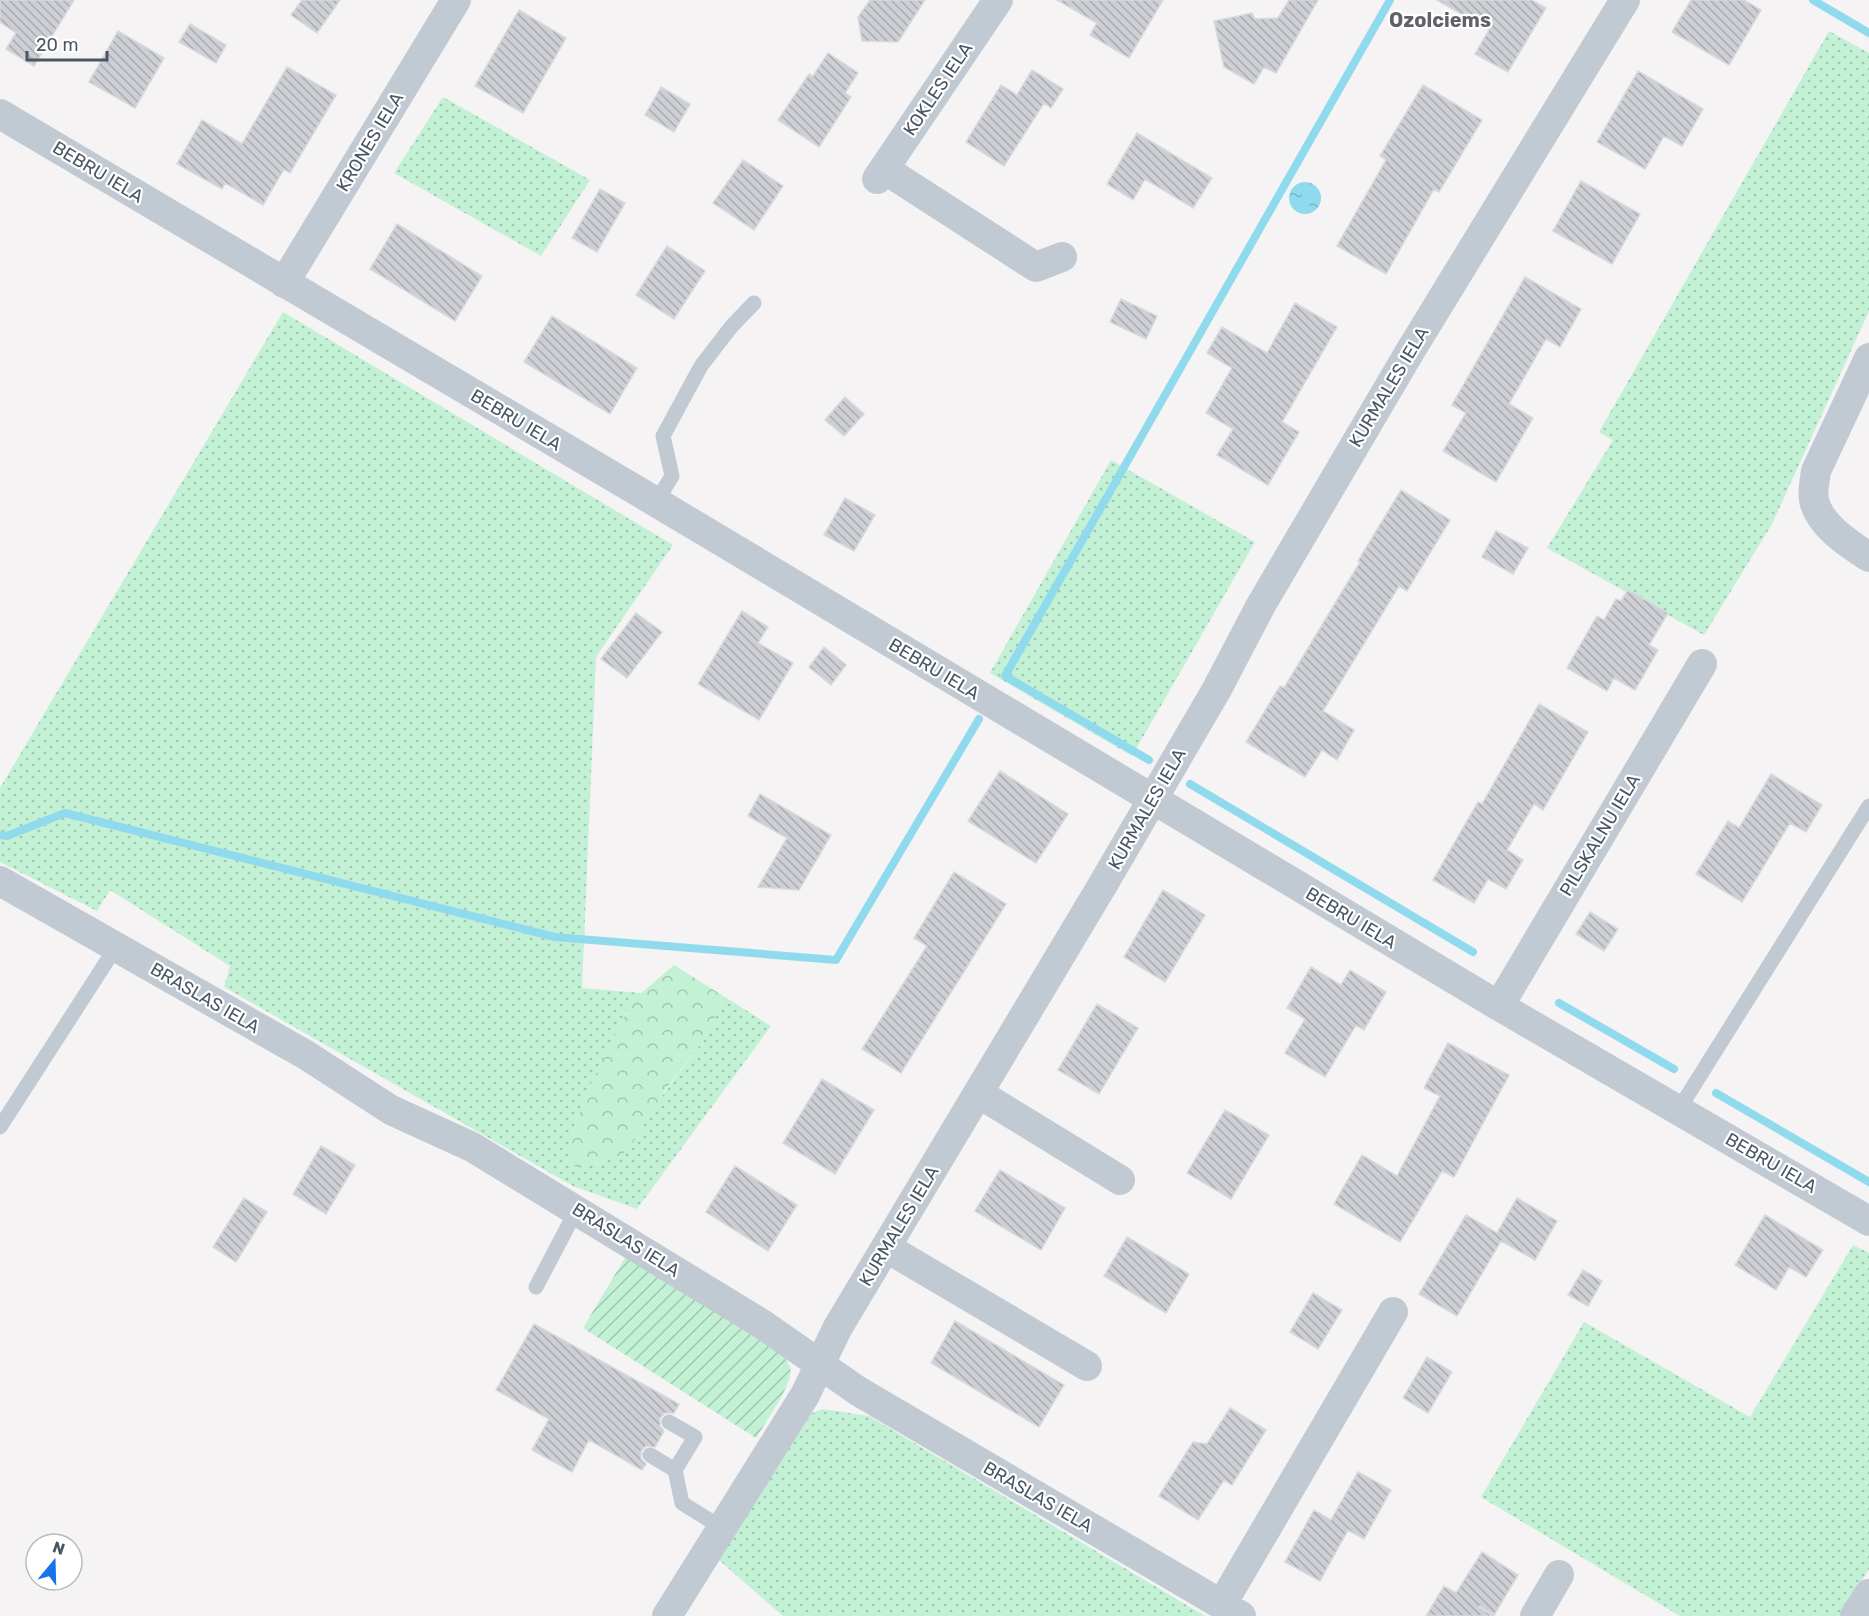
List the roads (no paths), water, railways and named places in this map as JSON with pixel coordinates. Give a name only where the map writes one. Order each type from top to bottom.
[{"type":"street","name":"KRONES IELA","points":[[284,283],[456,0]]},
{"type":"street","name":"KOKLES IELA","points":[[998,0],[880,174],[1036,267],[1062,257]]},
{"type":"street","name":"KURMALES IELA","points":[[667,1616],[805,1395],[838,1327],[1152,800],[1217,689],[1261,605],[1409,353],[1625,0]]},
{"type":"street","name":"BEBRU IELA","points":[[0,114],[656,502],[1499,1006],[1869,1221]]},
{"type":"street","points":[[1869,358],[1816,471],[1813,490],[1814,502],[1821,517],[1849,545],[1869,557]]},
{"type":"street","name":"PILSKALNU IELA","points":[[1499,1006],[1702,664]]},
{"type":"street","name":"BRASLAS IELA","points":[[0,881],[306,1055],[391,1110],[472,1147],[577,1209],[762,1324],[858,1391],[1231,1610]]},
{"type":"street","points":[[978,1093],[1120,1180]]},
{"type":"street","points":[[887,1248],[1087,1366]]},
{"type":"street","points":[[1231,1610],[1393,1312]]},
{"type":"street","points":[[1535,1616],[1559,1575]]},
{"type":"street","points":[[1855,1616],[1869,1594]]},
{"type":"lane","points":[[656,502],[672,476],[663,436],[701,366],[731,327],[754,303]]},
{"type":"lane","points":[[1679,1109],[1869,806]]},
{"type":"lane","points":[[0,1127],[116,947]]},
{"type":"lane","points":[[536,1287],[577,1209]]},
{"type":"lane","points":[[669,1422],[695,1437],[675,1470],[682,1503],[722,1528]]},
{"type":"lane","points":[[650,1455],[675,1470]]},
{"type":"water","points":[[1305,182],[1316,187],[1321,198],[1316,209],[1305,214],[1294,209],[1289,198],[1294,187]]},
{"type":"waterway","points":[[1149,760],[1005,676],[1390,0]]},
{"type":"waterway","points":[[1813,0],[1869,33]]},
{"type":"waterway","points":[[0,835],[7,836],[65,813],[555,937],[836,960],[979,719]]},
{"type":"waterway","points":[[1190,784],[1473,952]]},
{"type":"waterway","points":[[1559,1003],[1674,1069]]},
{"type":"waterway","points":[[1716,1093],[1869,1182]]},
{"type":"district","name":"Ozolciems","points":[[1440,20]]}]
